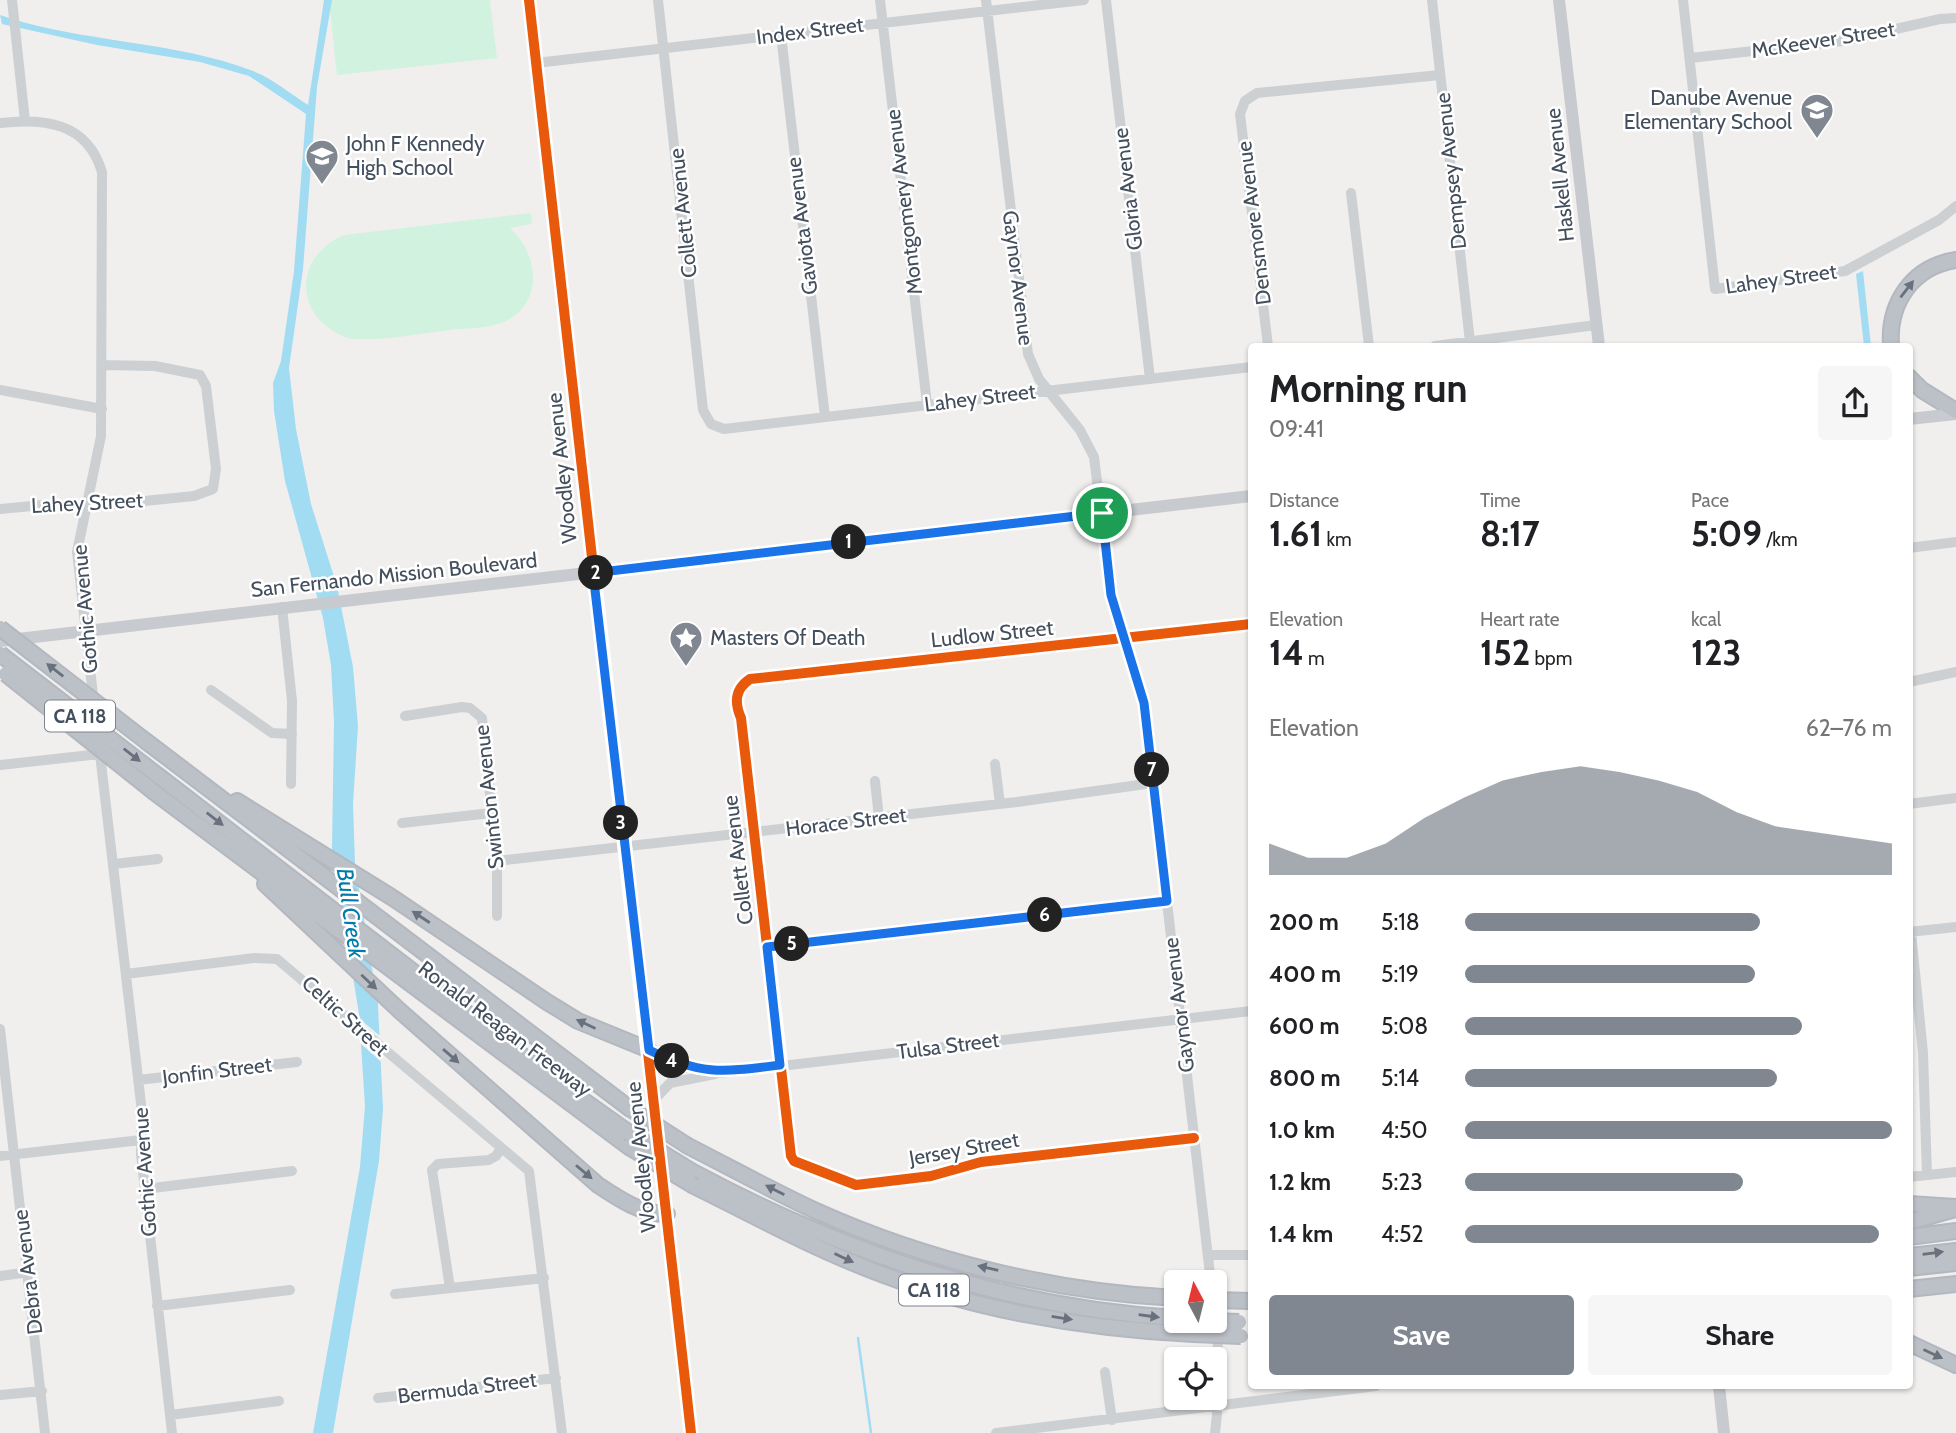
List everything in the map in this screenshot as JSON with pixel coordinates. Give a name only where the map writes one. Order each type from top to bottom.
[{"type":"highway","points":[[1891,343],[1893,314],[1903,292],[1923,272],[1956,260]]},
{"type":"highway","points":[[1913,381],[1956,412]]},
{"type":"highway","name":"Ronald Reagan Freeway","points":[[0,628],[629,1108],[688,1146],[816,1211],[880,1236],[963,1262],[1031,1279],[1164,1298]]},
{"type":"highway","name":"CA 118","points":[[0,654],[303,887],[401,970],[628,1132],[691,1171],[745,1200],[828,1237],[937,1275],[1047,1301],[1164,1316]]},
{"type":"highway","name":"Ronald Reagan Freeway","points":[[2,671],[154,792],[302,903],[401,970],[629,1147],[694,1186],[866,1268],[949,1295],[1045,1316],[1147,1332],[1193,1334],[1246,1329]]},
{"type":"highway","points":[[181,767],[306,842],[578,1021],[649,1050]]},
{"type":"highway","points":[[229,848],[302,921],[400,1011],[598,1185],[635,1208],[653,1214],[667,1214]]},
{"type":"highway","points":[[1913,1204],[1956,1208]]},
{"type":"highway","points":[[1913,1221],[1956,1208]]},
{"type":"highway","points":[[1913,1236],[1956,1231]]},
{"type":"highway","points":[[1913,1256],[1956,1251]]},
{"type":"highway","points":[[1913,1268],[1956,1263]]},
{"type":"highway","points":[[1913,1289],[1956,1284]]},
{"type":"highway","points":[[1227,1301],[1248,1301]]},
{"type":"highway","name":"CA 118","points":[[1227,1324],[1246,1329]]},
{"type":"highway","points":[[1913,1345],[1956,1365]]},
{"type":"main road","name":"Woodley Avenue","points":[[529,0],[691,1433]]},
{"type":"main road","name":"Haskell Avenue","points":[[1559,0],[1599,343]]},
{"type":"main road","points":[[1913,418],[1956,412]]},
{"type":"main road","name":"San Fernando Mission Boulevard","points":[[0,640],[1248,496]]},
{"type":"main road","points":[[1719,1389],[1724,1433]]},
{"type":"street","points":[[0,123],[25,121],[12,0]]},
{"type":"street","name":"Collett Avenue","points":[[659,0],[704,410],[711,424]]},
{"type":"street","name":"Montgomery Avenue","points":[[880,0],[927,404]]},
{"type":"street","name":"Index Street","points":[[536,63],[883,23],[987,5],[1084,0]]},
{"type":"street","name":"Gloria Avenue","points":[[1107,0],[1150,379]]},
{"type":"street","name":"Dempsey Avenue","points":[[1432,0],[1470,342]]},
{"type":"street","points":[[1683,0],[1690,58]]},
{"type":"street","name":"Gaynor Avenue","points":[[987,5],[1024,339],[1032,366],[1048,391],[1086,438],[1097,469],[1111,595],[1144,703],[1210,1270]]},
{"type":"street","name":"McKeever Street","points":[[1690,58],[1843,41],[1940,19],[1956,18]]},
{"type":"street","name":"Gaviota Avenue","points":[[781,35],[825,417]]},
{"type":"street","name":"Lahey Street","points":[[1690,58],[1715,289],[1845,271],[1922,230],[1956,206]]},
{"type":"street","name":"Densmore Avenue","points":[[1268,343],[1240,114],[1245,101],[1257,93],[1440,75]]},
{"type":"street","name":"Gothic Avenue","points":[[25,121],[41,120],[68,130],[82,140],[99,162],[103,182],[102,409],[99,451],[77,552],[138,1080],[145,1189],[172,1433]]},
{"type":"street","points":[[1352,192],[1369,343]]},
{"type":"street","points":[[1461,343],[1596,325]]},
{"type":"street","name":"Lahey Street","points":[[0,509],[43,505],[85,507],[194,496],[213,489],[216,468],[206,386],[200,375],[155,366],[102,365]]},
{"type":"street","name":"Lahey Street","points":[[711,424],[724,429],[1248,367]]},
{"type":"street","points":[[0,390],[102,409]]},
{"type":"street","points":[[1913,547],[1956,542]]},
{"type":"street","points":[[282,607],[292,701],[291,783]]},
{"type":"street","name":"Ludlow Street","points":[[740,687],[750,679],[1248,624]]},
{"type":"street","points":[[1913,681],[1956,672]]},
{"type":"street","name":"Collett Avenue","points":[[740,687],[736,700],[791,1156]]},
{"type":"street","points":[[211,690],[272,733],[292,734]]},
{"type":"street","name":"Swinton Avenue","points":[[405,716],[462,707],[478,712],[485,727],[497,861],[497,916]]},
{"type":"street","points":[[0,765],[100,754]]},
{"type":"street","points":[[995,764],[1000,804]]},
{"type":"street","points":[[876,781],[879,818]]},
{"type":"street","name":"Horace Street","points":[[497,861],[1000,804],[1153,783]]},
{"type":"street","points":[[1913,803],[1956,798]]},
{"type":"street","points":[[402,823],[491,813]]},
{"type":"street","points":[[114,864],[158,859]]},
{"type":"street","points":[[767,947],[1167,901]]},
{"type":"street","points":[[1913,932],[1956,928]]},
{"type":"street","name":"Celtic Street","points":[[126,974],[271,958],[290,967],[353,1024],[529,1171],[544,1278]]},
{"type":"street","points":[[1913,960],[1923,1053],[1927,1175]]},
{"type":"street","name":"Tulsa Street","points":[[649,1050],[686,1067],[721,1073],[1248,1011]]},
{"type":"street","name":"Debra Avenue","points":[[0,1029],[45,1433]]},
{"type":"street","name":"Jonfin Street","points":[[138,1080],[297,1062]]},
{"type":"street","points":[[654,1100],[670,1083],[721,1073]]},
{"type":"street","name":"Jersey Street","points":[[791,1156],[799,1165],[856,1185],[931,1176],[981,1162],[1194,1138]]},
{"type":"street","points":[[0,1156],[141,1140]]},
{"type":"street","points":[[450,1288],[432,1170],[438,1164],[489,1160],[496,1157],[501,1148]]},
{"type":"street","points":[[145,1189],[292,1171]]},
{"type":"street","points":[[1913,1177],[1956,1172]]},
{"type":"street","points":[[1208,1255],[1248,1255]]},
{"type":"street","points":[[0,1276],[29,1272]]},
{"type":"street","points":[[396,1294],[544,1278],[562,1433]]},
{"type":"street","points":[[157,1306],[290,1290]]},
{"type":"street","points":[[1105,1372],[1112,1420]]},
{"type":"street","name":"Bermuda Street","points":[[378,1398],[556,1378]]},
{"type":"street","points":[[1227,1406],[1353,1389]]},
{"type":"street","points":[[0,1395],[42,1391]]},
{"type":"street","points":[[170,1415],[279,1401]]},
{"type":"street","points":[[996,1433],[1194,1410]]},
{"type":"street","points":[[1215,1433],[1218,1410]]},
{"type":"green space","points":[[329,0],[490,0],[497,58],[337,75]]},
{"type":"green space","points":[[531,213],[532,224],[510,228],[528,253],[533,281],[530,294],[524,307],[513,317],[498,324],[388,338],[351,339],[332,331],[319,319],[310,305],[306,289],[314,259],[326,245],[344,235]]},
{"type":"water","name":"Bull Creek","points":[[324,0],[332,0],[317,87],[303,269],[289,368],[296,429],[311,504],[337,586],[353,667],[358,726],[353,804],[355,864],[378,1005],[383,1109],[379,1161],[333,1433],[313,1433],[360,1167],[365,1106],[359,1014],[332,848],[334,722],[331,665],[323,618],[285,481],[274,411],[273,383],[281,361],[294,271],[306,114],[249,76],[200,62],[97,45],[2,24],[0,15],[63,31],[191,53],[222,61],[260,74],[308,105]]},
{"type":"water","points":[[1863,271],[1871,343],[1864,343],[1856,274]]},
{"type":"pier","points":[[355,1015],[385,1040],[386,1066],[358,1041]]},
{"type":"waterway","points":[[858,1338],[871,1433]]},
{"type":"cycle path","points":[[529,0],[691,1433]]},
{"type":"cycle path","points":[[1194,1138],[981,1162],[931,1176],[856,1185],[794,1161],[791,1156],[737,696],[741,687],[750,679],[1248,624]]},
{"type":"place","name":"Danube Avenue Elementary School","points":[[1817,140]]},
{"type":"place","name":"John F Kennedy High School","points":[[322,186]]},
{"type":"place","name":"Masters Of Death","points":[[686,668]]},
{"type":"route","points":[[1102,513],[1111,595],[1144,703],[1167,901],[767,947],[780,1065],[721,1073],[686,1067],[649,1050],[593,573],[1102,513]]}]
